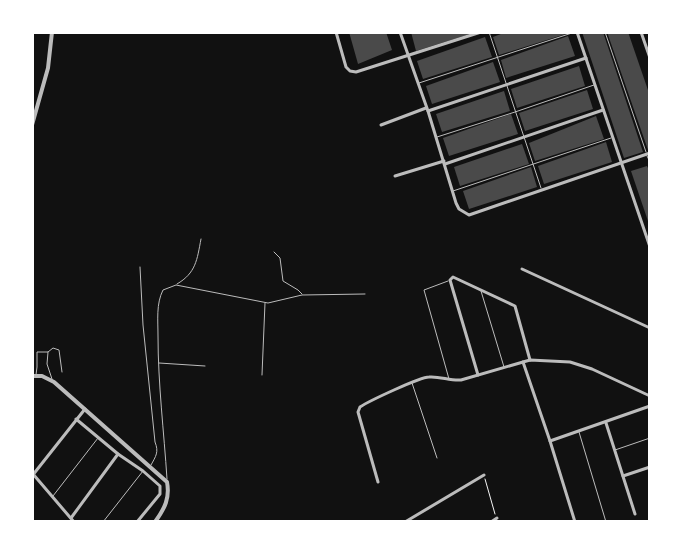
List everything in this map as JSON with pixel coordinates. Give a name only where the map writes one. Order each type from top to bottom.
[{"type":"street","points":[[32,125],[48,68],[52,32]]},
{"type":"street","points":[[336,32],[346,67],[350,71],[364,70],[481,32]]},
{"type":"street","points":[[400,32],[459,209],[469,215],[648,153]]},
{"type":"street","points":[[576,32],[650,247]]},
{"type":"street","points":[[641,32],[650,58]]},
{"type":"street","points":[[380,125],[586,58]]},
{"type":"street","points":[[395,176],[445,163],[603,110]]},
{"type":"street","points":[[522,269],[650,328]]},
{"type":"street","points":[[478,375],[450,280],[453,276],[516,306],[530,360]]},
{"type":"street","points":[[378,482],[358,412],[360,407],[427,377],[461,380],[530,360],[570,362],[580,364],[650,396]]},
{"type":"street","points":[[522,362],[550,441],[575,522]]},
{"type":"street","points":[[34,376],[42,376],[54,382],[167,482],[168,502],[155,522]]},
{"type":"street","points":[[550,441],[650,406]]},
{"type":"street","points":[[74,522],[33,475],[85,408]]},
{"type":"street","points":[[76,419],[118,454],[158,483],[161,490],[137,522]]},
{"type":"street","points":[[606,422],[635,514]]},
{"type":"street","points":[[71,518],[118,454]]},
{"type":"street","points":[[622,476],[650,467]]},
{"type":"street","points":[[405,522],[484,475]]},
{"type":"street","points":[[491,522],[497,518]]},
{"type":"lane","points":[[489,32],[541,190]]},
{"type":"lane","points":[[418,84],[576,32]]},
{"type":"lane","points":[[605,32],[650,162]]},
{"type":"lane","points":[[436,137],[595,85]]},
{"type":"lane","points":[[453,191],[613,138]]},
{"type":"lane","points":[[167,482],[158,363],[159,298],[163,290],[176,285],[189,276],[196,263],[201,239]]},
{"type":"lane","points":[[274,252],[280,258],[283,281],[298,290],[302,295]]},
{"type":"lane","points":[[140,268],[143,325],[155,442],[158,450],[158,454],[150,466]]},
{"type":"lane","points":[[450,280],[424,290],[450,380]]},
{"type":"lane","points":[[176,285],[272,303],[302,295],[365,294]]},
{"type":"lane","points":[[481,290],[504,367]]},
{"type":"lane","points":[[262,375],[265,302]]},
{"type":"lane","points":[[34,376],[37,367],[37,352],[48,352],[53,348],[59,350],[62,372]]},
{"type":"lane","points":[[48,352],[47,364],[54,382]]},
{"type":"lane","points":[[158,363],[205,366]]},
{"type":"lane","points":[[412,383],[438,458]]},
{"type":"lane","points":[[579,432],[606,522]]},
{"type":"lane","points":[[53,497],[98,438]]},
{"type":"lane","points":[[614,450],[650,438]]},
{"type":"lane","points":[[103,522],[143,471]]},
{"type":"path","points":[[484,475],[497,518]]},
{"type":"building","points":[[349,32],[386,32],[392,50],[358,64]]},
{"type":"building","points":[[411,32],[472,32],[473,33],[416,51]]},
{"type":"building","points":[[506,32],[569,33],[499,55],[493,37]]},
{"type":"building","points":[[582,32],[603,32],[643,152],[624,158]]},
{"type":"building","points":[[607,32],[628,32],[650,96],[650,149],[648,150]]},
{"type":"building","points":[[568,36],[575,56],[506,78],[501,60]]},
{"type":"building","points":[[485,37],[492,57],[423,79],[417,61]]},
{"type":"building","points":[[493,62],[500,82],[432,104],[426,86]]},
{"type":"building","points":[[579,66],[585,86],[517,108],[511,89]]},
{"type":"building","points":[[587,90],[593,109],[525,131],[519,113]]},
{"type":"building","points":[[504,91],[510,111],[442,132],[436,114]]},
{"type":"building","points":[[511,114],[518,134],[449,156],[443,138]]},
{"type":"building","points":[[596,116],[604,139],[535,161],[529,143]]},
{"type":"building","points":[[606,142],[612,162],[544,184],[538,166]]},
{"type":"building","points":[[522,144],[529,164],[460,186],[454,167]]},
{"type":"building","points":[[647,166],[650,172],[649,224],[631,171]]},
{"type":"building","points":[[531,167],[537,187],[469,209],[463,191]]}]
